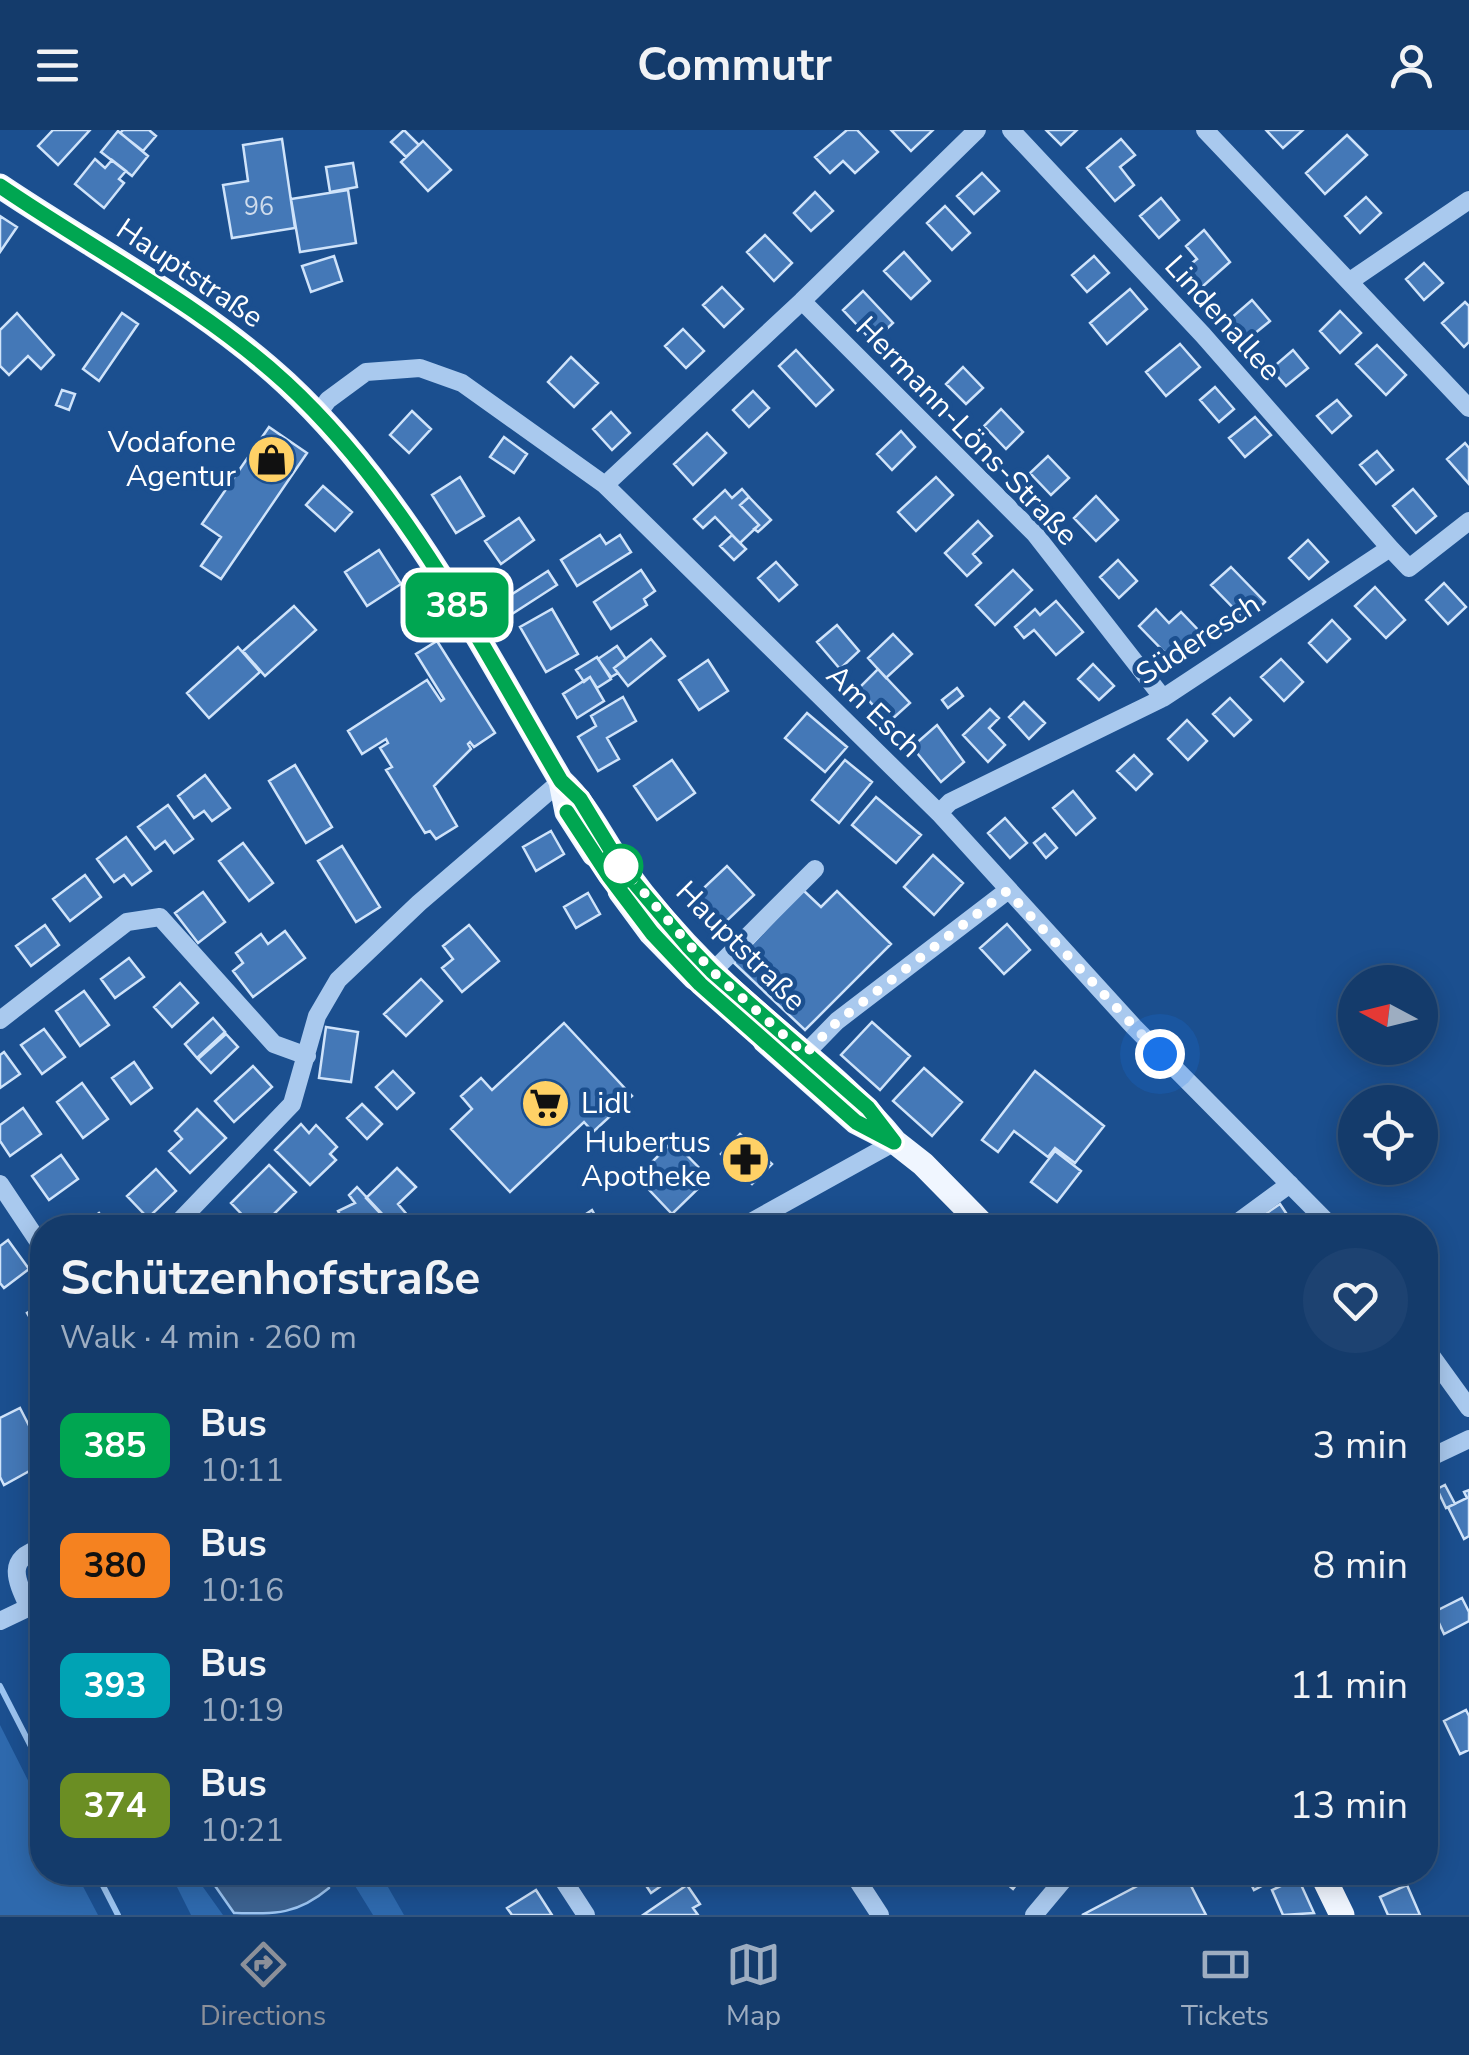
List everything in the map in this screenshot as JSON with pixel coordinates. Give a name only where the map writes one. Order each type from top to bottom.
[{"type":"main road","name":"Hauptstraße","points":[[0,186],[209,321],[287,384],[317,415],[397,510],[561,781],[580,799],[622,868],[706,977],[799,1060],[868,1108],[894,1142],[923,1164],[973,1215]]},
{"type":"main road","points":[[1327,1885],[1342,1915]]},
{"type":"street","points":[[605,485],[977,130]]},
{"type":"street","name":"Lindenallee","points":[[1011,130],[1203,334],[1390,548]]},
{"type":"street","points":[[1205,130],[1469,408]]},
{"type":"street","points":[[1350,281],[1469,200]]},
{"type":"street","name":"Hermann-Löns-Straße","points":[[802,301],[1035,534],[1162,698]]},
{"type":"street","name":"Am Esch","points":[[317,415],[328,400],[366,372],[420,368],[462,383],[605,485],[939,813],[1134,1027],[1320,1215]]},
{"type":"street","points":[[1390,548],[1409,568],[1469,520]]},
{"type":"street","name":"Süderesch","points":[[939,813],[950,802],[1162,698],[1390,548]]},
{"type":"street","points":[[185,1215],[292,1104],[317,1016],[338,980],[419,902],[561,781]]},
{"type":"street","points":[[706,977],[815,869]]},
{"type":"street","points":[[799,1060],[837,1022],[1007,891]]},
{"type":"street","points":[[0,1020],[127,922],[160,917],[274,1044],[307,1056]]},
{"type":"street","points":[[763,1215],[894,1142]]},
{"type":"street","points":[[0,1184],[30,1229]]},
{"type":"street","points":[[1248,1215],[1290,1184]]},
{"type":"street","points":[[1438,1364],[1469,1408]]},
{"type":"street","points":[[1438,1454],[1469,1439]]},
{"type":"street","points":[[30,1552],[17,1562],[16,1574],[30,1595]]},
{"type":"street","points":[[4,1619],[30,1607]]},
{"type":"street","points":[[566,1885],[586,1915]]},
{"type":"street","points":[[854,1915],[875,1908],[860,1885]]},
{"type":"street","points":[[1034,1915],[1059,1885]]},
{"type":"shaded area","points":[[0,1725],[30,1784],[30,1885],[82,1885],[98,1915],[0,1915]]},
{"type":"shaded area","points":[[176,1885],[202,1885],[223,1915],[191,1915]]},
{"type":"shaded area","points":[[214,1885],[329,1885],[317,1897],[296,1908],[234,1913]]},
{"type":"shaded area","points":[[354,1885],[387,1885],[404,1915],[373,1915]]},
{"type":"building","points":[[53,130],[90,130],[58,165],[38,146]]},
{"type":"building","points":[[149,130],[156,136],[143,151],[120,133]]},
{"type":"building","points":[[404,130],[419,145],[406,157],[391,142]]},
{"type":"building","points":[[847,130],[857,130],[878,152],[855,173],[843,161],[830,173],[815,157]]},
{"type":"building","points":[[891,130],[933,130],[911,151]]},
{"type":"building","points":[[1046,130],[1077,130],[1061,145]]},
{"type":"building","points":[[1266,130],[1303,130],[1283,148]]},
{"type":"building","points":[[118,131],[148,156],[132,176],[101,152]]},
{"type":"building","points":[[1347,135],[1367,155],[1325,194],[1306,173]]},
{"type":"building","points":[[282,139],[295,228],[232,238],[223,185],[248,181],[243,145]]},
{"type":"building","points":[[1121,139],[1135,155],[1120,167],[1134,185],[1115,201],[1087,168]]},
{"type":"building","points":[[423,141],[451,170],[428,191],[401,162]]},
{"type":"building","points":[[95,159],[105,168],[112,160],[126,171],[119,179],[124,183],[104,208],[75,184]]},
{"type":"building","points":[[353,163],[357,187],[330,192],[326,167]]},
{"type":"building","points":[[982,173],[999,191],[974,214],[957,196]]},
{"type":"building","points":[[348,190],[356,243],[300,252],[291,199]]},
{"type":"building","points":[[815,192],[833,211],[811,231],[794,213]]},
{"type":"building","points":[[1366,197],[1381,213],[1360,233],[1345,216]]},
{"type":"building","points":[[1161,198],[1179,220],[1159,238],[1140,216]]},
{"type":"building","points":[[945,206],[970,233],[952,250],[927,223]]},
{"type":"building","points":[[0,216],[17,227],[0,252]]},
{"type":"building","points":[[1204,230],[1230,262],[1202,287],[1186,268],[1197,259],[1186,246]]},
{"type":"building","points":[[765,235],[792,263],[774,281],[747,252]]},
{"type":"building","points":[[904,252],[930,281],[911,299],[884,271]]},
{"type":"building","points":[[334,256],[342,281],[311,292],[302,266]]},
{"type":"building","points":[[1094,256],[1109,273],[1087,292],[1072,275]]},
{"type":"building","points":[[1424,263],[1443,283],[1424,300],[1406,279]]},
{"type":"building","points":[[722,287],[743,309],[724,327],[703,305]]},
{"type":"building","points":[[1130,289],[1147,309],[1107,344],[1090,323]]},
{"type":"building","points":[[863,291],[893,323],[873,342],[843,310]]},
{"type":"building","points":[[1252,300],[1270,321],[1248,339],[1230,319]]},
{"type":"building","points":[[1465,302],[1469,306],[1469,342],[1464,347],[1442,323]]},
{"type":"building","points":[[1340,311],[1361,333],[1340,353],[1320,331]]},
{"type":"building","points":[[17,313],[54,355],[41,369],[28,356],[9,375],[0,366],[0,330]]},
{"type":"building","points":[[122,313],[138,324],[99,381],[83,369]]},
{"type":"building","points":[[683,329],[704,351],[686,368],[665,346]]},
{"type":"building","points":[[1180,344],[1200,367],[1166,396],[1146,372]]},
{"type":"building","points":[[1377,345],[1406,375],[1386,395],[1356,364]]},
{"type":"building","points":[[796,350],[833,390],[816,406],[779,366]]},
{"type":"building","points":[[1293,350],[1308,368],[1286,386],[1271,369]]},
{"type":"building","points":[[571,357],[598,383],[574,407],[548,382]]},
{"type":"building","points":[[963,367],[983,388],[966,404],[946,384]]},
{"type":"building","points":[[1215,387],[1234,409],[1219,422],[1200,400]]},
{"type":"building","points":[[62,390],[75,394],[69,410],[56,405]]},
{"type":"building","points":[[753,391],[769,408],[749,427],[733,410]]},
{"type":"building","points":[[1337,400],[1351,416],[1332,433],[1317,416]]},
{"type":"building","points":[[1001,409],[1023,432],[1006,449],[984,426]]},
{"type":"building","points":[[412,411],[431,429],[409,453],[390,435]]},
{"type":"building","points":[[611,412],[630,433],[612,450],[593,429]]},
{"type":"building","points":[[1255,417],[1271,435],[1245,457],[1229,438]]},
{"type":"building","points":[[269,427],[307,453],[221,579],[201,566],[221,537],[202,524]]},
{"type":"building","points":[[901,431],[915,447],[892,470],[877,454]]},
{"type":"building","points":[[707,433],[726,453],[693,485],[674,464]]},
{"type":"building","points":[[504,437],[527,454],[514,473],[490,457]]},
{"type":"building","points":[[1465,443],[1469,448],[1469,484],[1447,459]]},
{"type":"building","points":[[1377,451],[1393,470],[1376,484],[1360,465]]},
{"type":"building","points":[[1048,456],[1069,478],[1051,495],[1030,473]]},
{"type":"building","points":[[460,477],[484,516],[456,533],[432,495]]},
{"type":"building","points":[[936,477],[953,495],[916,531],[898,512]]},
{"type":"building","points":[[323,486],[352,512],[335,531],[306,505]]},
{"type":"building","points":[[742,489],[749,497],[740,505],[759,525],[740,543],[715,517],[703,528],[694,519],[725,490],[732,498]]},
{"type":"building","points":[[1413,489],[1436,516],[1416,533],[1393,506]]},
{"type":"building","points":[[1096,496],[1118,520],[1096,541],[1074,518]]},
{"type":"building","points":[[749,497],[771,520],[758,532],[754,529],[759,525],[740,505]]},
{"type":"building","points":[[519,518],[534,540],[501,564],[485,541]]},
{"type":"building","points":[[978,521],[992,536],[973,554],[981,563],[967,576],[945,553]]},
{"type":"building","points":[[600,535],[606,544],[620,535],[631,552],[577,586],[561,560]]},
{"type":"building","points":[[732,535],[746,549],[734,560],[720,546]]},
{"type":"building","points":[[1308,540],[1328,562],[1309,579],[1289,558]]},
{"type":"building","points":[[379,550],[401,584],[367,606],[345,572]]},
{"type":"building","points":[[1118,560],[1137,581],[1119,598],[1100,577]]},
{"type":"building","points":[[776,562],[797,585],[779,601],[758,578]]},
{"type":"building","points":[[1231,567],[1265,602],[1246,621],[1211,585]]},
{"type":"building","points":[[641,570],[655,591],[644,599],[647,605],[611,629],[594,602]]},
{"type":"building","points":[[1013,570],[1032,590],[995,625],[976,605]]},
{"type":"building","points":[[548,571],[557,585],[512,614],[503,600]]},
{"type":"building","points":[[1444,583],[1466,607],[1448,624],[1426,600]]},
{"type":"building","points":[[1375,587],[1405,620],[1386,638],[1355,606]]},
{"type":"building","points":[[1056,601],[1083,632],[1056,655],[1034,630],[1024,638],[1015,627],[1035,609],[1040,615]]},
{"type":"building","points":[[294,606],[316,630],[265,676],[243,651]]},
{"type":"building","points":[[552,609],[578,654],[546,672],[520,627]]},
{"type":"building","points":[[1156,609],[1169,623],[1181,612],[1202,634],[1173,661],[1139,626]]},
{"type":"building","points":[[1332,620],[1350,639],[1327,662],[1309,643]]},
{"type":"building","points":[[837,625],[859,651],[840,669],[817,642]]},
{"type":"building","points":[[893,634],[912,654],[886,678],[868,658]]},
{"type":"building","points":[[651,639],[665,656],[628,686],[614,668]]},
{"type":"building","points":[[437,641],[495,733],[474,747],[470,742],[471,749],[434,786],[457,826],[436,839],[430,831],[425,833],[386,770],[392,767],[380,748],[388,743],[386,739],[362,754],[348,731],[427,680],[441,701],[444,699],[416,654]]},
{"type":"building","points":[[617,646],[626,659],[614,668],[618,673],[611,677],[598,659]]},
{"type":"building","points":[[238,647],[260,672],[209,718],[187,693]]},
{"type":"building","points":[[597,657],[611,679],[597,688],[590,677],[584,682],[576,670]]},
{"type":"building","points":[[1281,659],[1303,682],[1284,701],[1261,677]]},
{"type":"building","points":[[708,660],[728,691],[699,710],[679,680]]},
{"type":"building","points":[[1093,664],[1114,686],[1099,700],[1078,679]]},
{"type":"building","points":[[878,669],[910,703],[889,722],[858,689]]},
{"type":"building","points":[[590,677],[604,701],[577,718],[563,694]]},
{"type":"building","points":[[957,688],[963,696],[948,708],[942,700]]},
{"type":"building","points":[[623,697],[636,721],[607,738],[619,759],[598,771],[578,737],[596,726],[591,716]]},
{"type":"building","points":[[1230,698],[1251,720],[1234,736],[1213,714]]},
{"type":"building","points":[[1024,702],[1045,723],[1029,739],[1009,717]]},
{"type":"building","points":[[990,709],[999,718],[989,728],[1005,745],[988,762],[963,735]]},
{"type":"building","points":[[807,713],[847,747],[825,772],[785,738]]},
{"type":"building","points":[[1187,720],[1207,741],[1188,760],[1168,739]]},
{"type":"building","points":[[937,725],[964,762],[941,782],[912,747]]},
{"type":"building","points":[[1134,755],[1152,774],[1136,790],[1117,771]]},
{"type":"building","points":[[672,760],[695,793],[657,820],[634,786]]},
{"type":"building","points":[[845,760],[872,782],[839,823],[812,800]]},
{"type":"building","points":[[295,765],[332,827],[306,843],[269,781]]},
{"type":"building","points":[[205,775],[230,808],[212,821],[204,811],[194,818],[178,796]]},
{"type":"building","points":[[1073,791],[1095,818],[1076,835],[1053,808]]},
{"type":"building","points":[[876,797],[921,835],[896,863],[852,825]]},
{"type":"building","points":[[168,805],[193,839],[174,853],[165,841],[155,849],[138,827]]},
{"type":"building","points":[[1005,818],[1027,843],[1010,858],[988,833]]},
{"type":"building","points":[[551,831],[564,854],[536,871],[523,847]]},
{"type":"building","points":[[1045,834],[1057,848],[1046,858],[1034,843]]},
{"type":"building","points":[[126,837],[151,871],[132,885],[124,875],[114,882],[97,859]]},
{"type":"building","points":[[243,843],[273,883],[249,901],[219,861]]},
{"type":"building","points":[[342,846],[380,907],[356,922],[318,861]]},
{"type":"building","points":[[933,855],[963,883],[934,915],[904,887]]},
{"type":"building","points":[[727,866],[754,895],[718,929],[691,900]]},
{"type":"building","points":[[85,875],[101,897],[70,921],[53,899]]},
{"type":"building","points":[[803,890],[821,907],[837,891],[891,944],[805,1030],[734,963]]},
{"type":"building","points":[[203,892],[225,922],[198,943],[175,913]]},
{"type":"building","points":[[588,893],[600,914],[576,928],[564,907]]},
{"type":"building","points":[[1007,924],[1030,950],[1004,974],[980,948]]},
{"type":"building","points":[[45,925],[59,945],[31,966],[16,946]]},
{"type":"building","points":[[469,925],[499,961],[462,992],[442,968],[453,959],[443,946]]},
{"type":"building","points":[[285,931],[305,958],[253,997],[233,971],[243,963],[236,953],[261,934],[268,944]]},
{"type":"building","points":[[129,958],[144,977],[115,998],[101,979]]},
{"type":"building","points":[[421,979],[442,1001],[406,1036],[384,1014]]},
{"type":"building","points":[[180,983],[198,1003],[172,1027],[154,1007]]},
{"type":"building","points":[[84,991],[109,1025],[80,1046],[56,1011]]},
{"type":"building","points":[[213,1018],[225,1032],[197,1058],[185,1044]]},
{"type":"building","points":[[872,1022],[910,1056],[880,1090],[841,1055]]},
{"type":"building","name":"Lidl","points":[[564,1023],[632,1096],[593,1132],[584,1122],[510,1192],[451,1129],[472,1109],[461,1096],[481,1078],[492,1090]]},
{"type":"building","points":[[326,1027],[358,1032],[351,1082],[319,1078]]},
{"type":"building","points":[[44,1029],[65,1057],[42,1074],[21,1045]]},
{"type":"building","points":[[226,1034],[238,1047],[211,1073],[198,1059]]},
{"type":"building","points":[[4,1052],[20,1074],[0,1088],[0,1055]]},
{"type":"building","points":[[134,1062],[152,1088],[131,1104],[112,1078]]},
{"type":"building","points":[[253,1066],[272,1087],[234,1122],[215,1101]]},
{"type":"building","points":[[924,1068],[962,1102],[932,1136],[893,1101]]},
{"type":"building","points":[[393,1071],[414,1093],[397,1109],[376,1087]]},
{"type":"building","points":[[1035,1071],[1104,1126],[1075,1163],[1055,1148],[1048,1157],[1014,1131],[998,1152],[982,1140]]},
{"type":"building","points":[[82,1083],[108,1119],[83,1138],[57,1102]]},
{"type":"building","points":[[362,1104],[382,1124],[367,1139],[347,1118]]},
{"type":"building","points":[[23,1108],[41,1134],[10,1156],[0,1141],[0,1125]]},
{"type":"building","points":[[197,1109],[226,1138],[190,1173],[169,1151],[182,1139],[175,1131]]},
{"type":"building","points":[[301,1124],[309,1133],[316,1125],[337,1147],[330,1154],[336,1160],[310,1185],[275,1150]]},
{"type":"building","name":"Hubertus Apotheke","points":[[740,1134],[772,1164],[752,1184],[721,1154]]},
{"type":"building","points":[[673,1141],[709,1178],[672,1214],[637,1177]]},
{"type":"building","points":[[1055,1151],[1081,1171],[1057,1202],[1031,1182]]},
{"type":"building","points":[[61,1155],[78,1179],[49,1200],[32,1176]]},
{"type":"building","points":[[269,1165],[296,1192],[273,1215],[243,1215],[231,1203]]},
{"type":"building","points":[[397,1168],[416,1187],[398,1204],[407,1215],[382,1215],[366,1198]]},
{"type":"building","points":[[156,1169],[176,1191],[151,1215],[145,1215],[127,1196]]},
{"type":"building","points":[[357,1187],[383,1215],[340,1215],[338,1211],[355,1203],[349,1195]]},
{"type":"building","points":[[1280,1204],[1287,1215],[1264,1215]]},
{"type":"building","points":[[8,1240],[29,1269],[4,1288],[0,1283],[0,1246]]},
{"type":"building","points":[[20,1408],[30,1428],[30,1471],[4,1485],[0,1477],[0,1418]]},
{"type":"building","points":[[1445,1485],[1455,1504],[1446,1508],[1438,1488]]},
{"type":"building","points":[[1469,1490],[1469,1536],[1464,1539],[1448,1507],[1467,1498],[1464,1492]]},
{"type":"building","points":[[1462,1598],[1469,1621],[1444,1634],[1438,1610]]},
{"type":"building","points":[[1466,1710],[1469,1750],[1460,1754],[1444,1721]]},
{"type":"building","points":[[646,1885],[662,1885],[651,1893]]},
{"type":"building","points":[[687,1885],[700,1904],[693,1908],[698,1915],[643,1915]]},
{"type":"building","points":[[1139,1885],[1191,1885],[1206,1915],[1082,1915]]},
{"type":"building","points":[[1283,1885],[1301,1885],[1314,1913],[1283,1915],[1272,1890]]},
{"type":"building","points":[[1407,1885],[1420,1915],[1388,1915],[1380,1897]]},
{"type":"building","points":[[536,1890],[552,1915],[512,1915],[507,1908]]},
{"type":"waterway","points":[[0,1686],[30,1745]]},
{"type":"waterway","points":[[103,1885],[118,1915]]},
{"type":"bus line","name":"385","points":[[0,186],[209,321],[287,384],[317,415],[397,510],[561,781],[580,799],[622,868],[712,971],[868,1108],[894,1142],[856,1122],[700,984],[652,933],[567,812]]},
{"type":"place","name":"Vodafone Agentur","points":[[271,459]]},
{"type":"place","name":"Lidl","points":[[546,1103]]},
{"type":"place","name":"Hubertus Apotheke","points":[[746,1159]]},
{"type":"route","points":[[621,866],[712,971],[805,1054],[837,1022],[1007,891],[1160,1054]]}]
